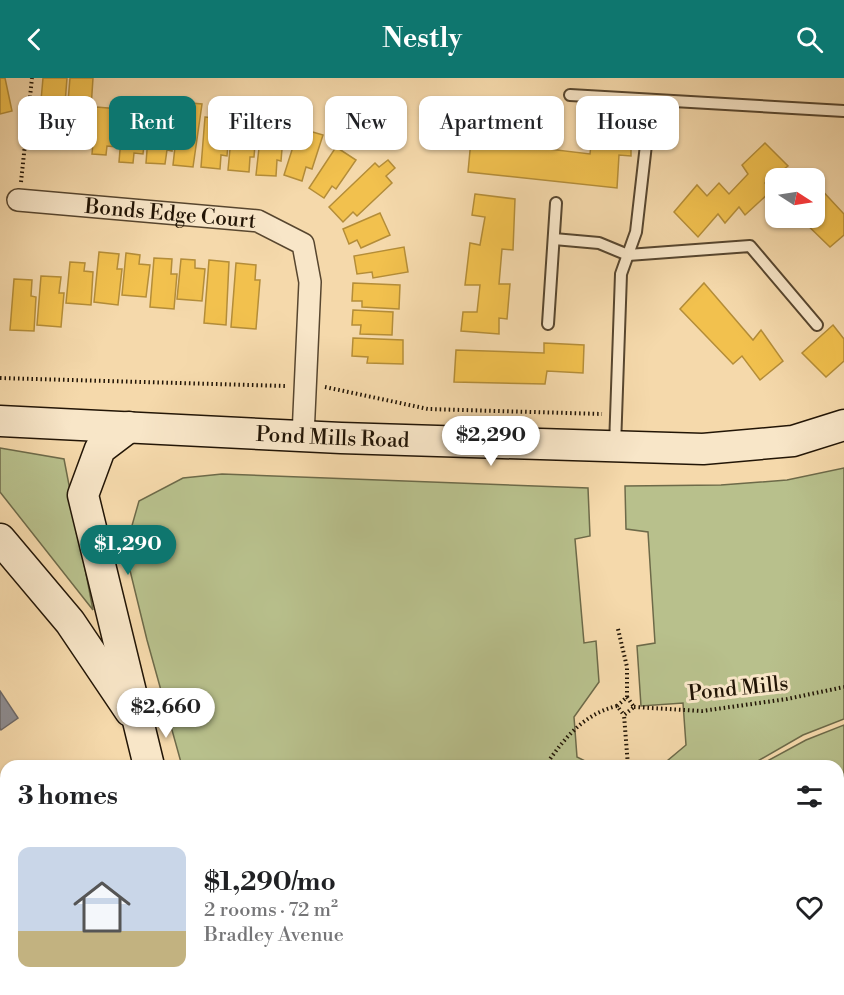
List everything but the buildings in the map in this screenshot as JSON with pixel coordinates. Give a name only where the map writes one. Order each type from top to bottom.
[{"type":"main road","name":"Pond Mills Road","points":[[0,421],[303,436],[703,449],[793,441],[844,426]]},
{"type":"main road","points":[[129,427],[100,449],[83,495],[148,760]]},
{"type":"main road","points":[[0,539],[70,622],[139,724]]},
{"type":"street","name":"Bonds Edge Court","points":[[18,200],[258,221],[303,244],[310,282],[303,436]]},
{"type":"lane","points":[[570,95],[584,96]]},
{"type":"lane","points":[[679,102],[844,111]]},
{"type":"lane","points":[[615,446],[621,274],[636,232],[645,150]]},
{"type":"lane","points":[[548,324],[556,203]]},
{"type":"lane","points":[[554,239],[599,243],[628,255],[750,246],[817,325]]},
{"type":"path","points":[[18,200],[32,78]]},
{"type":"path","points":[[618,630],[627,667],[627,697],[634,707],[624,715]]},
{"type":"path","name":"Pond Mills","points":[[634,707],[702,711],[787,699],[844,687]]},
{"type":"path","points":[[549,760],[567,735],[599,710],[617,706],[627,697]]},
{"type":"path","points":[[617,706],[624,715],[628,760]]},
{"type":"green space","points":[[0,448],[64,459],[93,610],[0,492]]},
{"type":"green space","points":[[844,468],[844,719],[803,735],[759,760],[668,760],[686,745],[683,703],[641,706],[637,646],[655,643],[648,532],[626,529],[625,486],[721,485],[787,480]]},
{"type":"green space","points":[[222,474],[588,488],[590,536],[575,539],[584,643],[596,641],[599,682],[574,717],[577,757],[583,760],[180,760],[125,550],[139,501],[183,478]]},
{"type":"green space","points":[[844,725],[844,760],[769,760],[806,740]]}]
